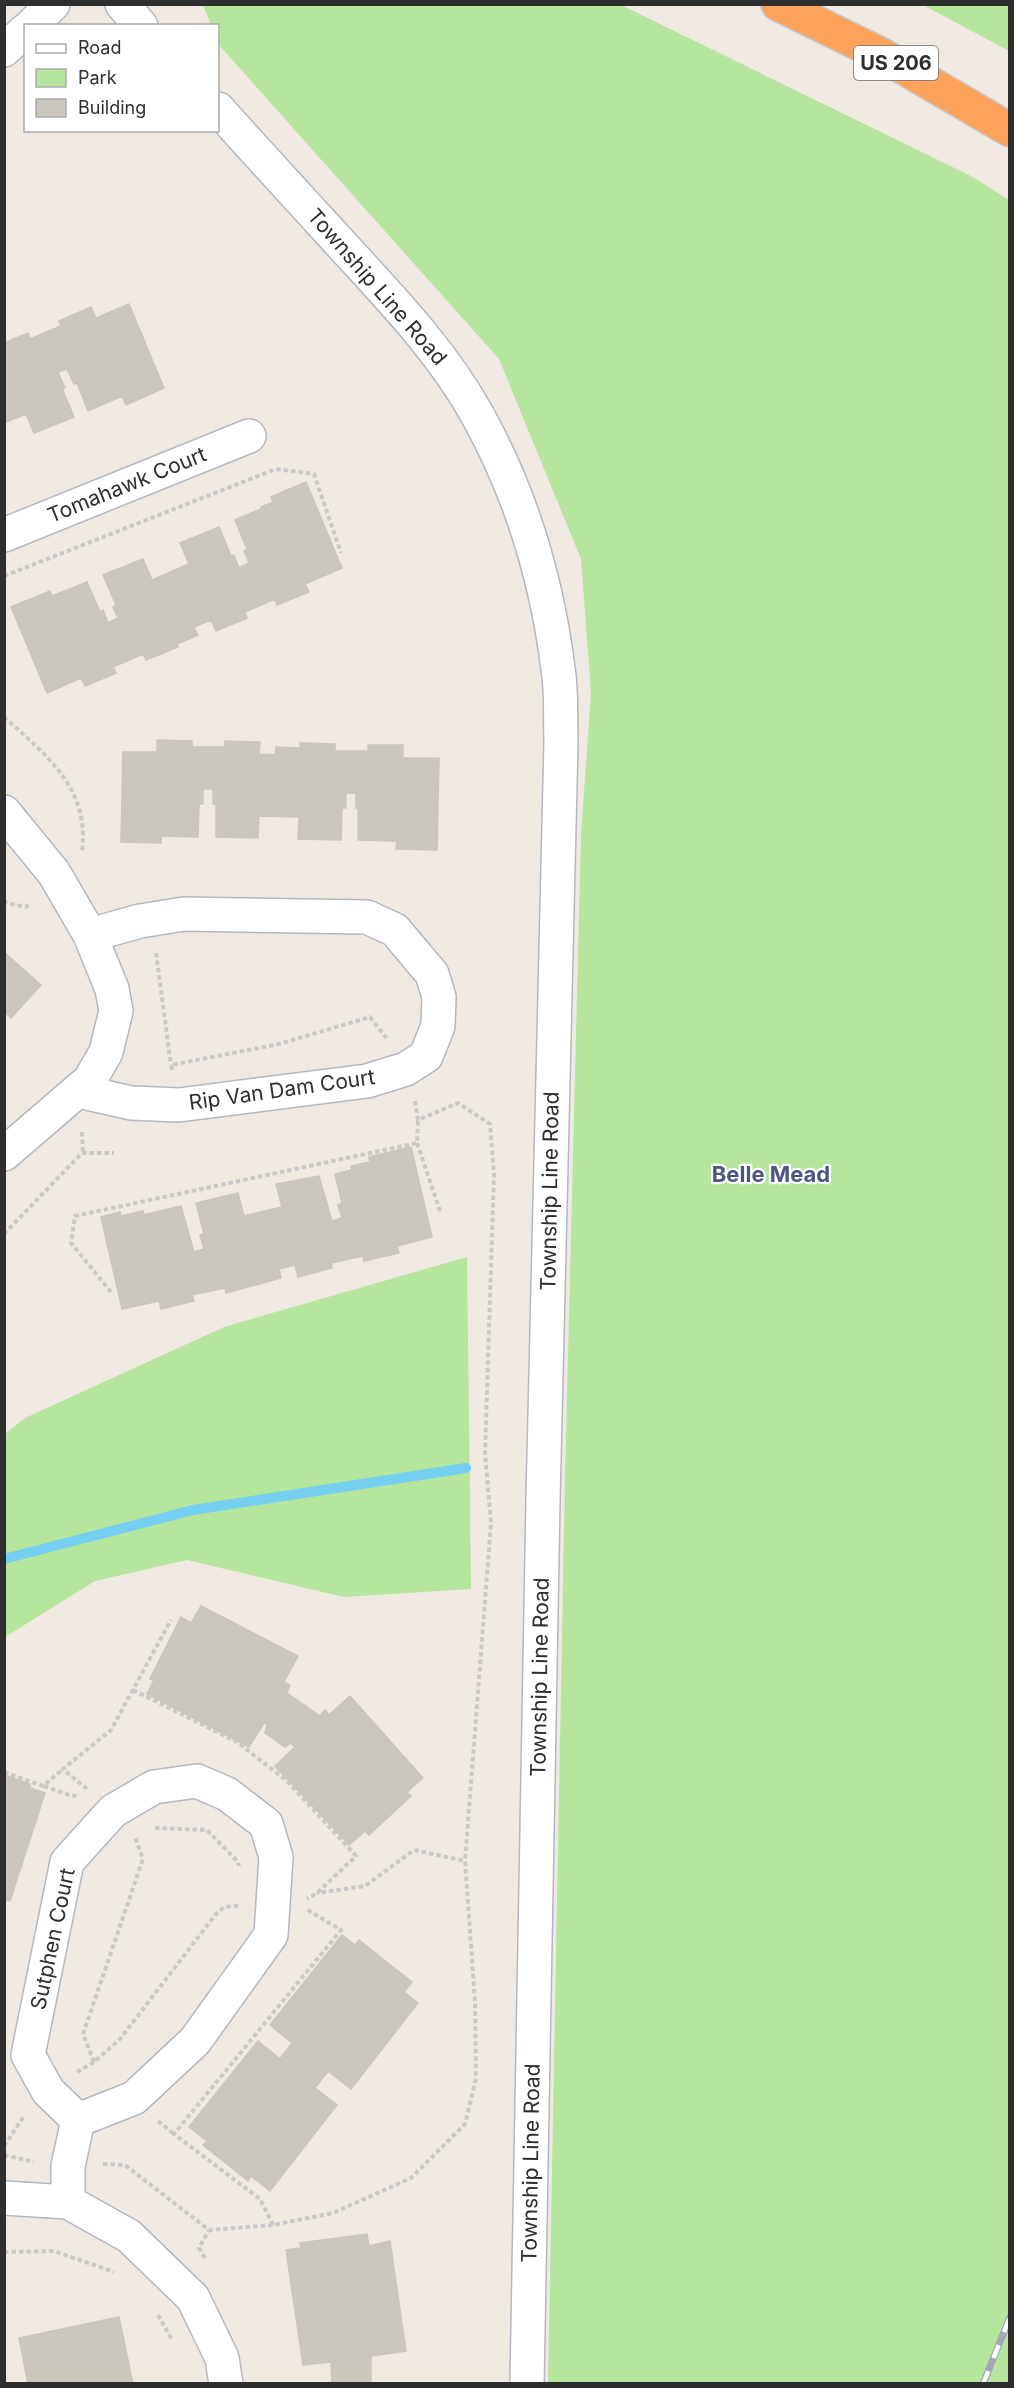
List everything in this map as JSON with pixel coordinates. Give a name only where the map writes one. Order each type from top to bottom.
[{"type":"highway","name":"US 206","points":[[778,4],[882,55],[1010,130]]},
{"type":"street","points":[[33,24],[53,4]]},
{"type":"street","points":[[122,4],[139,24]]},
{"type":"street","points":[[4,50],[24,32]]},
{"type":"street","name":"Township Line Road","points":[[219,110],[405,314],[442,361],[478,414],[507,474],[532,540],[547,598],[559,671],[561,741],[543,1500],[526,2384]]},
{"type":"street","name":"Tomahawk Court","points":[[4,535],[249,436]]},
{"type":"street","points":[[4,812],[54,873],[90,935],[112,989],[116,1011],[106,1052],[90,1080],[4,1154]]},
{"type":"street","name":"Rip Van Dam Court","points":[[78,1090],[131,1103],[179,1105],[367,1081],[406,1069],[426,1056],[438,1026],[439,997],[432,974],[395,930],[367,917],[184,914],[152,919],[90,935]]},
{"type":"street","name":"Sutphen Court","points":[[198,1781],[228,1794],[266,1824],[276,1857],[271,1935],[195,2041],[134,2098],[78,2120],[48,2091],[28,2055],[67,1862],[113,1811],[154,1787],[198,1781]]},
{"type":"street","points":[[68,2202],[68,2166],[78,2120]]},
{"type":"street","points":[[4,2198],[68,2202],[129,2236],[193,2298],[222,2358],[226,2384]]},
{"type":"path","points":[[4,576],[276,469],[314,474],[341,553]]},
{"type":"path","points":[[4,717],[51,760],[75,794],[85,832],[82,854]]},
{"type":"path","points":[[4,900],[7,903],[26,907],[33,902]]},
{"type":"path","points":[[152,919],[171,1065],[179,1105]]},
{"type":"path","points":[[171,1065],[279,1044],[370,1017],[384,1033],[406,1069],[418,1120],[417,1143],[441,1214]]},
{"type":"path","points":[[96,2164],[125,2165],[209,2230],[273,2225],[333,2213],[411,2178],[465,2124],[476,2078],[475,2002],[465,1861],[491,1523],[484,1453],[494,1174],[490,1124],[458,1103],[418,1120]]},
{"type":"path","points":[[111,1292],[71,1242],[75,1216],[417,1143]]},
{"type":"path","points":[[4,1234],[82,1153],[114,1153]]},
{"type":"path","points":[[43,1786],[111,1730],[171,1620]]},
{"type":"path","points":[[4,1772],[72,1796],[92,1793],[63,1769]]},
{"type":"path","points":[[94,2062],[83,2034],[143,1859],[134,1834],[154,1828],[207,1830],[238,1862],[240,1873]]},
{"type":"path","points":[[317,1893],[365,1886],[414,1850],[465,1861]]},
{"type":"path","points":[[273,2225],[260,2199],[174,2134],[341,1930],[297,1904]]},
{"type":"path","points":[[75,2073],[94,2062],[120,2039],[216,1914],[224,1907],[245,1906]]},
{"type":"path","points":[[4,2146],[27,2111]]},
{"type":"path","points":[[4,2155],[40,2164]]},
{"type":"path","points":[[4,2252],[54,2251],[113,2271],[122,2279]]},
{"type":"path","points":[[156,2312],[177,2349]]},
{"type":"green space","points":[[203,5],[621,5],[971,176],[1009,200],[1009,2383],[548,2383],[565,1476],[581,834],[591,693],[581,559],[499,359],[219,45],[219,24],[211,24]]},
{"type":"green space","points":[[923,5],[1009,5],[1009,51]]},
{"type":"green space","points":[[467,1257],[471,1589],[344,1597],[187,1560],[95,1581],[5,1637],[5,1434],[25,1418],[224,1327]]},
{"type":"building","points":[[129,304],[164,388],[126,405],[122,396],[88,411],[77,383],[74,384],[67,369],[58,372],[74,417],[34,433],[26,414],[4,423],[4,343],[28,333],[30,339],[61,326],[59,321],[91,307],[96,318]]},
{"type":"building","points":[[306,482],[342,568],[305,584],[309,592],[277,605],[275,599],[245,612],[247,618],[216,631],[211,620],[194,627],[198,635],[177,644],[178,647],[146,660],[143,654],[113,667],[116,673],[85,686],[81,678],[47,693],[11,607],[50,591],[52,596],[87,582],[100,612],[103,610],[108,623],[118,618],[113,607],[116,605],[103,575],[143,559],[152,580],[189,564],[180,543],[219,527],[231,556],[234,555],[239,568],[249,563],[244,551],[247,549],[235,520],[273,502],[271,497]]},
{"type":"building","points":[[157,740],[192,741],[192,747],[225,747],[225,741],[260,742],[259,754],[275,755],[276,747],[300,748],[300,743],[335,744],[335,751],[368,751],[368,745],[403,745],[403,758],[439,758],[437,850],[396,849],[397,841],[358,840],[356,793],[346,793],[346,808],[342,808],[341,840],[298,839],[299,817],[259,816],[258,838],[216,837],[216,804],[213,804],[213,789],[203,789],[203,804],[199,804],[198,837],[161,836],[161,843],[121,842],[123,752],[157,752]]},
{"type":"building","points":[[4,952],[41,985],[11,1018],[6,1013],[4,1015]]},
{"type":"building","points":[[411,1147],[432,1237],[397,1246],[399,1253],[364,1261],[363,1256],[331,1263],[332,1268],[298,1277],[295,1265],[279,1269],[281,1278],[226,1293],[225,1288],[192,1295],[194,1301],[161,1309],[159,1301],[122,1309],[101,1217],[120,1212],[121,1216],[143,1211],[144,1215],[181,1206],[194,1252],[204,1249],[200,1235],[204,1234],[196,1203],[238,1193],[244,1216],[282,1207],[276,1184],[319,1176],[332,1221],[342,1218],[338,1205],[342,1203],[335,1174],[352,1170],[351,1166],[370,1162],[369,1157]]},
{"type":"building","points":[[201,1606],[298,1656],[284,1682],[290,1685],[287,1693],[320,1716],[325,1710],[329,1715],[350,1696],[423,1778],[407,1792],[411,1796],[369,1835],[365,1831],[349,1845],[275,1766],[295,1747],[290,1743],[285,1747],[265,1733],[267,1725],[264,1723],[249,1747],[147,1694],[154,1680],[150,1679],[181,1617],[191,1623]]},
{"type":"building","points":[[4,1775],[30,1784],[30,1788],[45,1793],[10,1901],[4,1900]]},
{"type":"building","points":[[342,1935],[355,1945],[359,1940],[412,1982],[404,1992],[418,2003],[351,2089],[328,2071],[315,2088],[337,2105],[270,2191],[251,2176],[248,2181],[203,2145],[207,2141],[189,2127],[258,2041],[280,2059],[292,2043],[270,2025]]},
{"type":"building","points":[[367,2234],[369,2246],[390,2241],[406,2351],[371,2356],[371,2384],[332,2384],[331,2362],[303,2365],[286,2250],[301,2248],[300,2243]]},
{"type":"building","points":[[119,2317],[133,2384],[28,2384],[19,2338]]},
{"type":"waterway","points":[[4,1559],[193,1510],[466,1468]]},
{"type":"railway","points":[[983,2384],[1010,2317]]},
{"type":"district","name":"Belle Mead","points":[[771,1174]]}]
